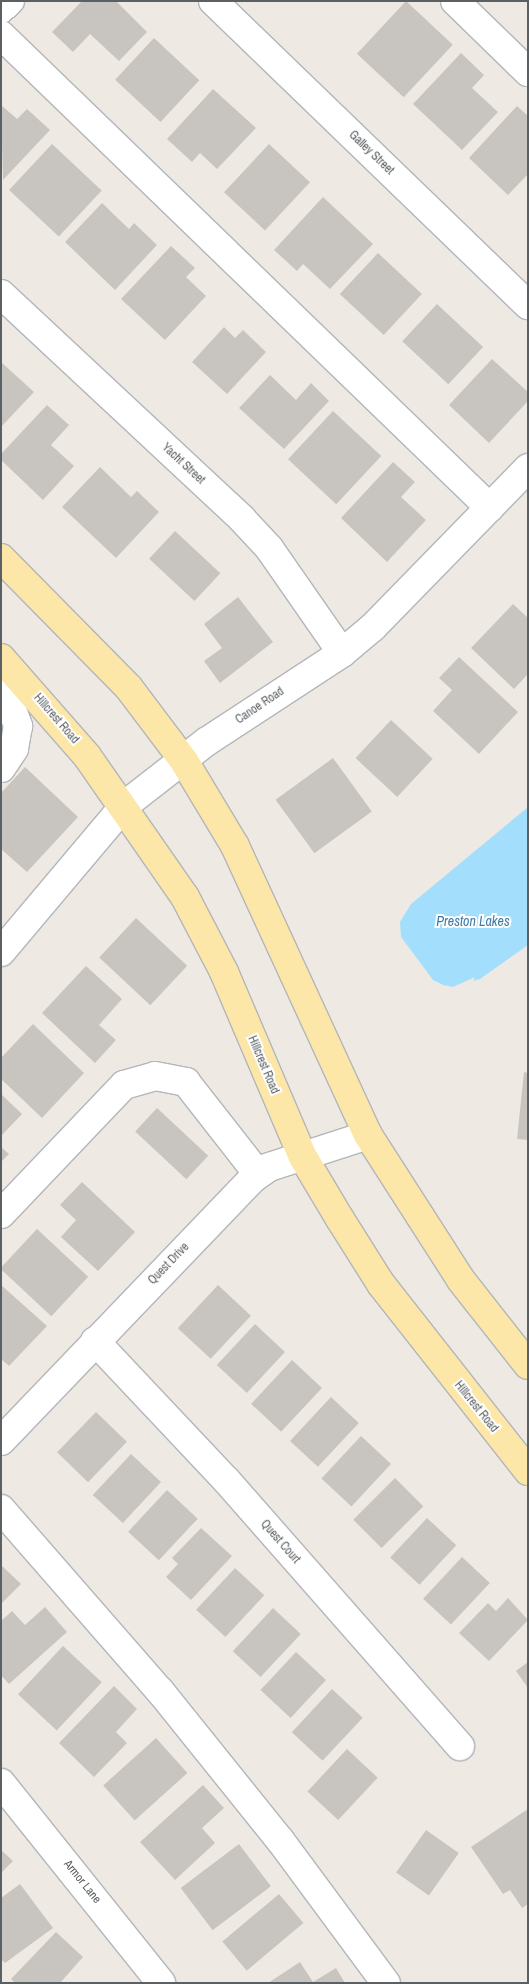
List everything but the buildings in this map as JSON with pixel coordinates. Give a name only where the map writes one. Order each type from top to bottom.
[{"type":"main road","points":[[1,558],[129,688],[184,761],[235,846],[368,1136],[461,1280],[528,1365]]},
{"type":"main road","name":"Hillcrest Road","points":[[1,658],[87,756],[125,805],[185,897],[224,972],[303,1158],[381,1284],[528,1471]]},
{"type":"street","points":[[1,9],[10,1]]},
{"type":"street","name":"Galley Street","points":[[213,1],[528,305]]},
{"type":"street","points":[[455,1],[528,72]]},
{"type":"street","points":[[1,35],[490,508]]},
{"type":"street","name":"Yacht Street","points":[[1,294],[242,519],[269,548],[342,653]]},
{"type":"street","name":"Canoe Road","points":[[3,946],[125,805],[184,761],[342,653],[374,627],[528,468]]},
{"type":"street","points":[[1,692],[9,701],[18,726],[14,749],[1,768]]},
{"type":"street","points":[[1,1214],[124,1085],[155,1076],[186,1082],[258,1174]]},
{"type":"street","name":"Quest Drive","points":[[1,1441],[95,1341],[258,1174],[269,1167],[303,1158],[368,1136]]},
{"type":"street","name":"Quest Court","points":[[95,1341],[227,1481],[460,1746]]},
{"type":"street","points":[[1,1508],[166,1698],[280,1840],[386,1983]]},
{"type":"street","name":"Armor Lane","points":[[1,1783],[161,1983]]},
{"type":"water","name":"Preston Lakes","points":[[528,807],[528,945],[480,979],[473,981],[475,977],[453,987],[433,980],[401,937],[400,922],[411,904]]}]
